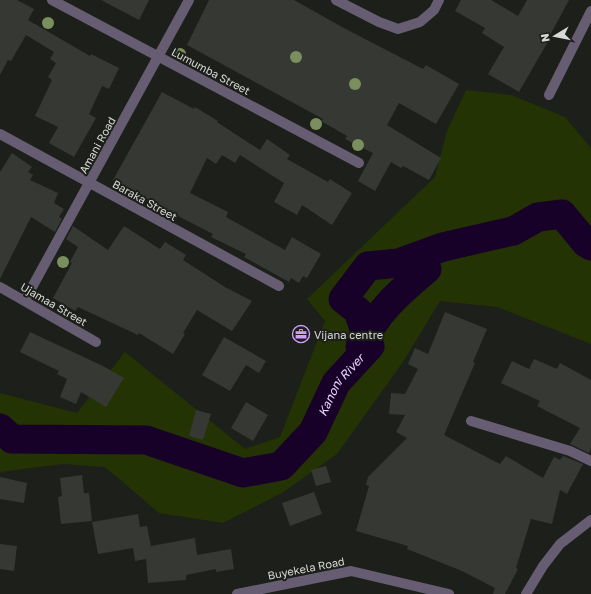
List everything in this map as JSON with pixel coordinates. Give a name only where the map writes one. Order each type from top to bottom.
[{"type":"street","name":"Lumumba Street","points":[[52,0],[360,162]]},
{"type":"street","name":"Amani Road","points":[[24,300],[189,0]]},
{"type":"street","points":[[336,0],[379,22],[398,29],[420,22],[434,10],[439,0]]},
{"type":"street","points":[[549,94],[591,11]]},
{"type":"street","name":"Baraka Street","points":[[0,134],[279,286]]},
{"type":"street","name":"Ujamaa Street","points":[[0,287],[96,342]]},
{"type":"street","points":[[471,421],[570,451],[591,461]]},
{"type":"street","points":[[526,594],[543,566],[560,544],[591,520]]},
{"type":"street","name":"Buyekela Road","points":[[237,594],[351,571],[449,594]]},
{"type":"green space","points":[[466,90],[511,95],[565,117],[591,148],[591,344],[497,307],[440,301],[403,362],[337,454],[282,493],[223,523],[159,513],[105,467],[62,464],[0,472],[0,393],[77,413],[125,352],[245,449],[280,437],[325,321],[307,299],[435,177],[447,131]]},
{"type":"building","points":[[0,0],[17,0],[34,9],[28,20],[90,56],[91,54],[119,68],[109,89],[102,86],[89,114],[96,118],[74,157],[49,143],[58,127],[35,116],[52,80],[48,77],[56,63],[50,59],[54,52],[26,35],[11,61],[8,60],[0,75]]},
{"type":"building","points":[[101,0],[149,0],[139,20]]},
{"type":"building","points":[[209,0],[294,0],[423,69],[426,65],[459,84],[436,124],[399,103],[387,125],[441,158],[429,180],[403,166],[401,168],[391,162],[375,191],[358,181],[373,153],[345,139],[347,136],[321,121],[323,119],[187,45]]},
{"type":"building","points":[[461,0],[491,0],[518,16],[527,0],[569,0],[549,37],[550,38],[519,92],[488,74],[504,47],[482,33],[485,28],[455,11]]},
{"type":"building","points":[[162,92],[194,109],[195,107],[260,150],[267,139],[290,155],[287,159],[328,182],[330,179],[352,193],[332,225],[302,205],[297,215],[274,202],[284,183],[240,155],[235,163],[222,155],[216,164],[207,158],[190,193],[228,212],[226,217],[285,250],[292,237],[321,254],[307,278],[303,276],[299,283],[291,278],[289,282],[244,257],[246,254],[211,237],[213,234],[178,216],[176,220],[153,208],[155,203],[113,180]]},
{"type":"building","points":[[12,153],[32,167],[28,172],[33,175],[30,180],[58,193],[54,203],[64,209],[59,217],[62,219],[55,232],[31,217],[0,279],[0,172]]},
{"type":"building","points":[[73,226],[108,250],[124,226],[160,249],[165,242],[186,255],[183,260],[225,287],[252,301],[232,331],[197,310],[183,333],[185,334],[173,354],[139,333],[138,335],[78,307],[75,311],[53,298],[72,263],[70,262],[78,247],[66,239]]},
{"type":"building","points":[[445,312],[487,329],[473,362],[475,363],[444,435],[500,464],[506,456],[543,478],[554,457],[560,460],[563,456],[583,464],[567,494],[560,490],[552,524],[531,519],[516,568],[518,569],[505,594],[493,594],[495,588],[462,571],[407,549],[408,546],[356,531],[369,486],[366,485],[368,477],[407,438],[396,432],[405,415],[389,414],[391,393],[405,394],[418,369],[408,364],[415,348],[428,354]]},
{"type":"building","points":[[30,332],[103,366],[124,378],[106,407],[81,392],[76,404],[60,397],[67,379],[57,374],[59,371],[20,352]]},
{"type":"building","points":[[224,337],[266,361],[259,373],[246,365],[230,391],[202,375]]},
{"type":"building","points":[[534,359],[557,369],[560,363],[591,380],[591,448],[589,453],[570,444],[580,428],[537,406],[540,401],[501,383],[512,361],[529,369]]},
{"type":"building","points":[[246,402],[268,415],[253,441],[231,428]]},
{"type":"building","points":[[196,410],[211,414],[203,440],[189,436]]},
{"type":"building","points":[[326,466],[331,482],[316,486],[311,470]]},
{"type":"building","points":[[82,475],[84,493],[89,493],[92,521],[61,524],[58,497],[62,496],[60,478]]},
{"type":"building","points":[[0,477],[27,483],[24,503],[0,499]]},
{"type":"building","points":[[314,492],[322,514],[290,526],[282,503]]},
{"type":"building","points":[[138,514],[140,527],[147,526],[151,546],[195,538],[197,555],[231,549],[234,569],[216,572],[216,569],[186,575],[186,580],[148,583],[146,559],[135,561],[133,548],[98,554],[92,522]]},
{"type":"building","points":[[0,544],[17,546],[14,571],[0,569]]},
{"type":"waterway","name":"Kanoni River","points":[[0,428],[12,439],[146,440],[243,473],[281,466],[313,432],[336,383],[370,346],[358,311],[343,299],[368,266],[399,263],[443,247],[513,231],[538,217],[562,214],[586,243],[591,246]]},
{"type":"waterway","points":[[360,346],[381,313],[406,287],[427,269]]},
{"type":"place","name":"Vijana centre","points":[[301,334]]}]
